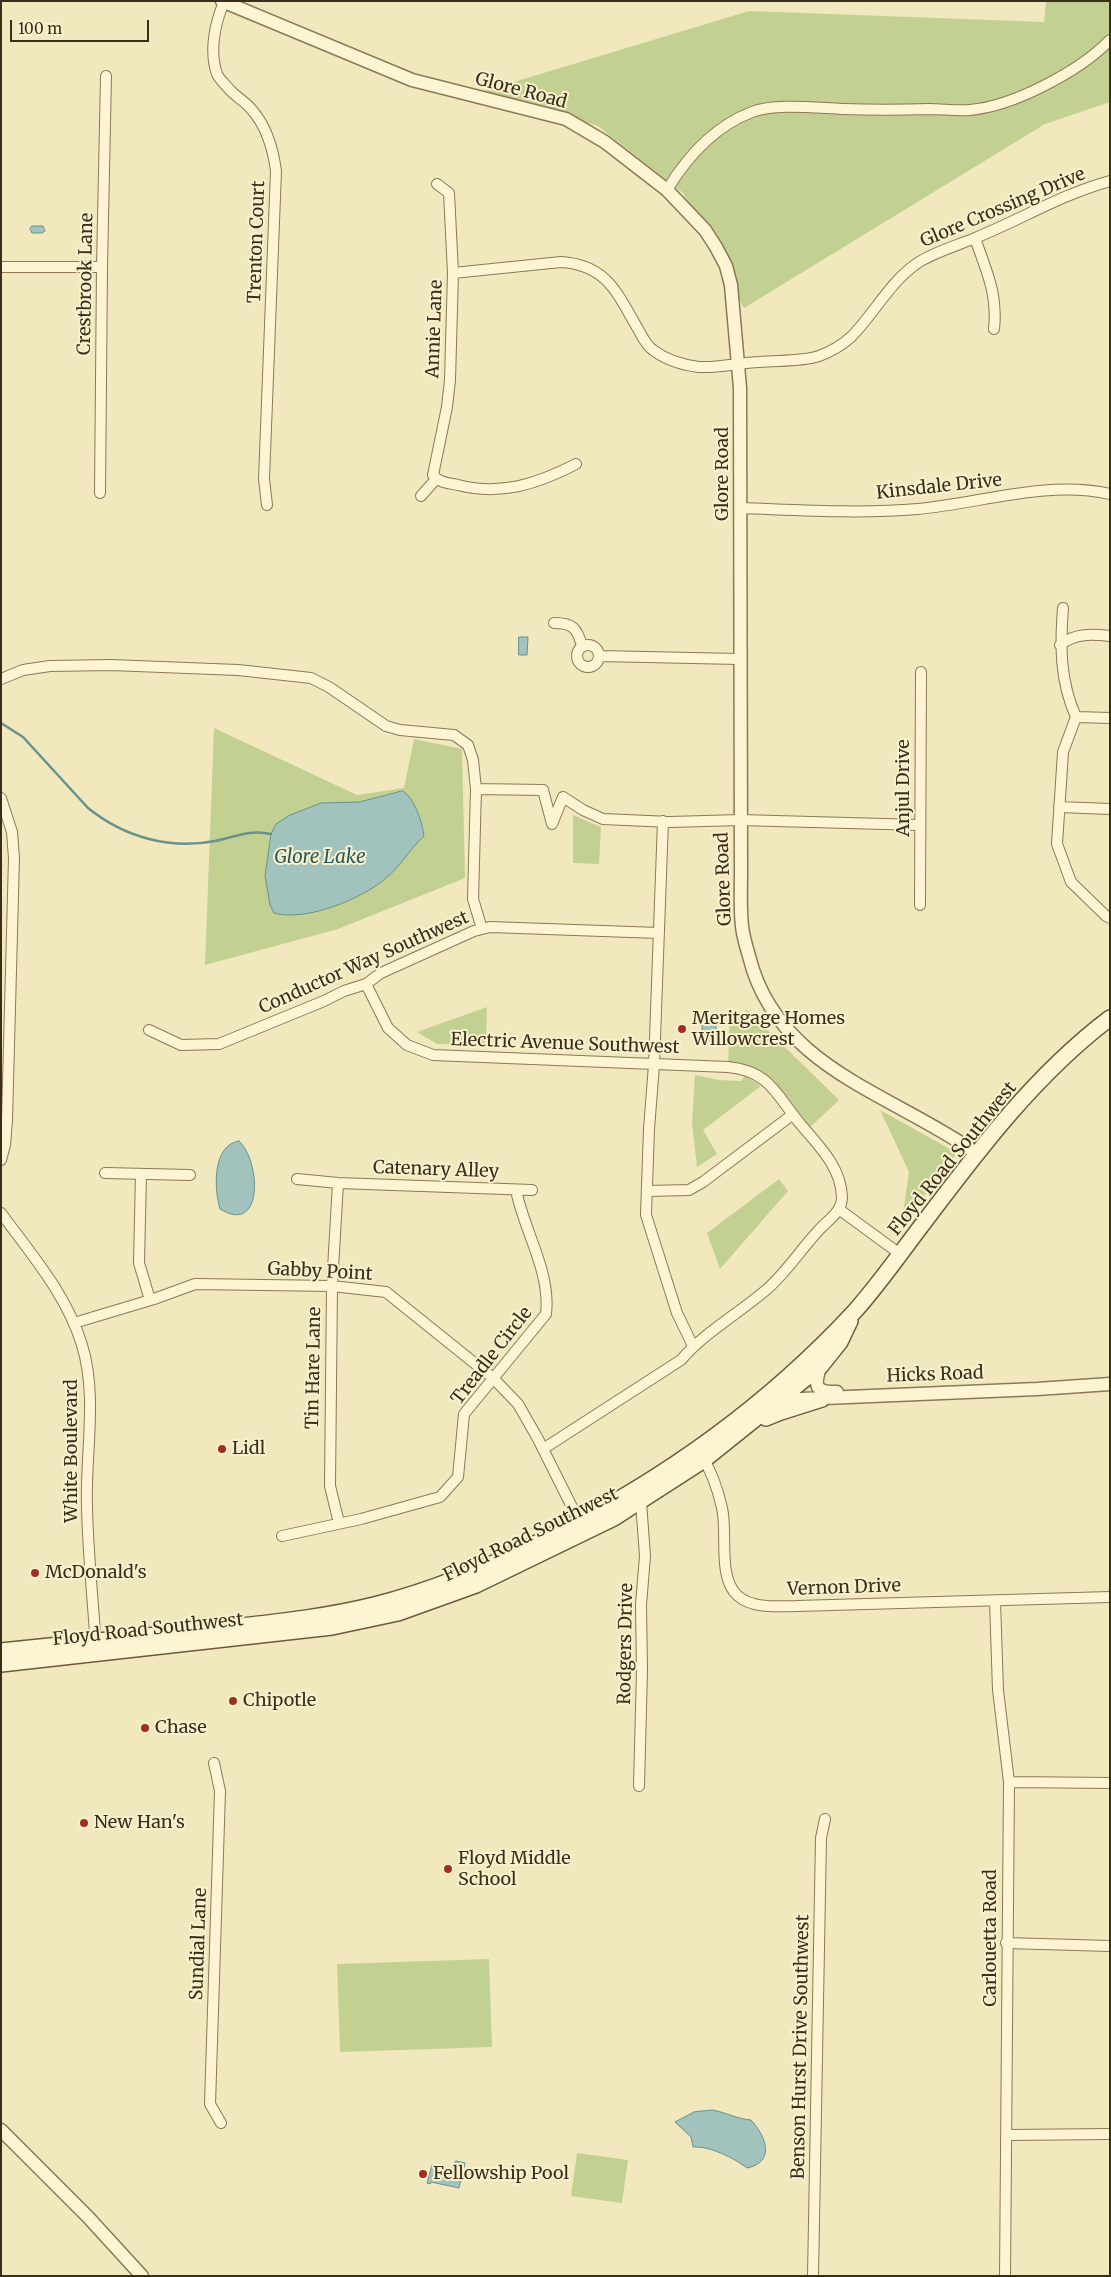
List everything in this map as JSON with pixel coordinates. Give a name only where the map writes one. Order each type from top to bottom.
[{"type":"main road","name":"Floyd Road Southwest","points":[[1,1651],[96,1648],[304,1631],[398,1612],[468,1588],[510,1570],[614,1518],[642,1502],[701,1455],[762,1401],[855,1310],[976,1153],[1062,1059],[1110,1018]]},
{"type":"main road","name":"Floyd Road Southwest","points":[[1,1664],[96,1648],[291,1621],[373,1606],[451,1581],[527,1548],[737,1435],[820,1367],[840,1342],[855,1310]]},
{"type":"main road","points":[[737,1435],[780,1412],[822,1399]]},
{"type":"street","name":"Glore Road","points":[[223,1],[412,80],[566,120],[605,142],[667,190],[705,230],[726,266],[731,285],[740,388],[739,659],[742,928],[752,971],[765,1001],[790,1033],[808,1050],[843,1077],[976,1153]]},
{"type":"street","name":"Trenton Court","points":[[223,1],[214,33],[214,52],[218,75],[231,91],[252,109],[263,125],[273,149],[276,170],[264,479],[267,505]]},
{"type":"street","points":[[667,190],[682,167],[723,126],[753,111],[790,106],[858,110],[971,110],[1009,100],[1066,74],[1097,53],[1110,40]]},
{"type":"street","name":"Crestbrook Lane","points":[[100,493],[106,76]]},
{"type":"street","name":"Glore Crossing Drive","points":[[453,274],[561,262],[588,267],[604,277],[617,292],[646,341],[659,355],[673,361],[699,367],[790,360],[818,356],[832,350],[850,338],[893,284],[909,269],[931,255],[975,238],[1057,200],[1110,181]]},
{"type":"street","name":"Annie Lane","points":[[436,479],[434,472],[444,425],[450,380],[453,274],[449,193],[437,184]]},
{"type":"street","points":[[975,238],[994,294],[996,308],[994,329]]},
{"type":"street","points":[[1,266],[102,267]]},
{"type":"street","points":[[421,496],[436,479],[476,489],[510,490],[536,483],[576,464]]},
{"type":"street","name":"Kinsdale Drive","points":[[740,508],[834,511],[906,510],[1068,488],[1110,494]]},
{"type":"street","points":[[1063,608],[1060,645],[1063,681],[1076,717],[1063,752],[1057,844],[1070,882],[1110,918]]},
{"type":"street","points":[[554,623],[566,623],[573,627],[578,634],[582,646],[576,656],[582,666],[593,665],[599,656]]},
{"type":"street","points":[[1060,645],[1073,637],[1084,635],[1110,636]]},
{"type":"street","points":[[582,646],[593,646],[599,656]]},
{"type":"street","points":[[599,656],[739,659]]},
{"type":"street","points":[[1,679],[23,670],[50,666],[111,665],[238,670],[311,678],[329,687],[386,726],[400,730],[444,732],[462,738],[468,745],[474,760],[476,789],[473,899],[482,929]]},
{"type":"street","name":"Anjul Drive","points":[[920,905],[921,672]]},
{"type":"street","points":[[1076,717],[1110,718]]},
{"type":"street","points":[[476,789],[543,790],[552,824],[563,797],[583,810],[603,818],[663,821],[740,820],[920,825]]},
{"type":"street","points":[[1,798],[12,832],[14,858],[7,1120],[5,1145],[1,1160]]},
{"type":"street","points":[[1059,807],[1110,809]]},
{"type":"street","points":[[663,821],[654,1065],[648,1130],[646,1215],[677,1312],[693,1346]]},
{"type":"street","name":"Conductor Way Southwest","points":[[149,1030],[181,1045],[220,1044],[344,991],[366,984],[381,973],[482,929],[506,927],[659,933]]},
{"type":"street","name":"Electric Avenue Southwest","points":[[366,984],[388,1028],[407,1045],[433,1055],[728,1067],[750,1070],[770,1084],[836,1171],[842,1196],[840,1210]]},
{"type":"street","points":[[646,1191],[689,1190],[703,1182],[792,1115]]},
{"type":"street","points":[[105,1173],[190,1175]]},
{"type":"street","points":[[141,1174],[139,1263],[150,1300]]},
{"type":"street","points":[[297,1179],[338,1183]]},
{"type":"street","name":"Catenary Alley","points":[[338,1183],[532,1190]]},
{"type":"street","name":"Tin Hare Lane","points":[[338,1183],[332,1286],[330,1486],[339,1523]]},
{"type":"street","name":"Treadle Circle","points":[[282,1536],[440,1497],[458,1477],[464,1414],[546,1314],[548,1296],[520,1210],[516,1190]]},
{"type":"street","points":[[543,1449],[681,1360],[693,1346],[766,1290],[818,1231],[840,1210],[900,1254]]},
{"type":"street","name":"White Boulevard","points":[[1,1213],[44,1270],[74,1323],[87,1367],[90,1408],[87,1507],[96,1648]]},
{"type":"street","name":"Gabby Point","points":[[74,1323],[195,1284],[332,1286],[386,1292],[493,1378],[518,1404],[579,1521]]},
{"type":"street","points":[[820,1367],[816,1382],[818,1388],[824,1392],[849,1393],[859,1396]]},
{"type":"street","name":"Hicks Road","points":[[762,1401],[1110,1384]]},
{"type":"street","name":"Vernon Drive","points":[[701,1455],[722,1508],[728,1585],[738,1597],[758,1605],[797,1606],[1110,1597]]},
{"type":"street","name":"Rodgers Drive","points":[[640,1786],[641,1605],[645,1556],[642,1502]]},
{"type":"street","name":"Carlouetta Road","points":[[995,1601],[998,1690],[1009,1782],[1006,1943],[1006,2276]]},
{"type":"street","name":"Sundial Lane","points":[[214,1763],[220,1791],[210,2104],[221,2123]]},
{"type":"street","points":[[1009,1782],[1110,1783]]},
{"type":"street","name":"Benson Hurst Drive Southwest","points":[[813,2276],[821,1838],[825,1819]]},
{"type":"street","points":[[1006,1943],[1110,1946]]},
{"type":"street","points":[[1,2130],[88,2217],[142,2276]]},
{"type":"street","points":[[1007,2135],[1110,2134]]},
{"type":"green space","points":[[1046,1],[1110,1],[1110,102],[1045,124],[744,308],[683,193],[598,126],[484,91],[749,11],[1044,22]]},
{"type":"green space","points":[[214,728],[357,795],[404,788],[414,739],[462,749],[465,878],[338,929],[205,965]]},
{"type":"green space","points":[[573,815],[601,827],[599,864],[573,863]]},
{"type":"green space","points":[[487,1007],[486,1044],[437,1044],[417,1032]]},
{"type":"green space","points":[[746,1009],[839,1100],[807,1130],[774,1091],[744,1067],[728,1067],[730,1010],[745,1021]]},
{"type":"green space","points":[[695,1075],[719,1080],[741,1081],[745,1076],[761,1086],[703,1130],[717,1154],[697,1167],[692,1123]]},
{"type":"green space","points":[[880,1110],[957,1153],[901,1227],[909,1172]]},
{"type":"green space","points":[[779,1179],[788,1191],[720,1269],[707,1233]]},
{"type":"green space","points":[[489,1959],[492,2047],[340,2052],[337,1964]]},
{"type":"green space","points":[[577,2153],[628,2160],[622,2203],[571,2196]]},
{"type":"water","points":[[32,226],[43,226],[45,231],[42,233],[32,233],[30,229]]},
{"type":"water","points":[[519,637],[528,637],[527,655],[519,655]]},
{"type":"water","name":"Glore Lake","points":[[403,791],[414,805],[420,818],[424,836],[391,874],[375,887],[332,907],[301,914],[287,915],[274,913],[270,905],[265,876],[271,834],[276,824],[290,815],[321,803],[359,802]]},
{"type":"water","points":[[706,1016],[713,1017],[713,1024],[716,1024],[716,1034],[712,1034],[712,1040],[705,1040],[705,1036],[702,1034],[702,1023],[706,1021]]},
{"type":"water","points":[[239,1141],[252,1164],[254,1193],[251,1205],[245,1213],[234,1215],[220,1209],[216,1180],[217,1169],[224,1150],[230,1144]]},
{"type":"water","points":[[713,2110],[751,2120],[761,2133],[766,2148],[762,2160],[756,2165],[747,2168],[722,2153],[707,2148],[693,2147],[691,2137],[675,2122],[694,2112]]},
{"type":"water","points":[[456,2161],[465,2163],[459,2188],[431,2182],[430,2184],[427,2183],[432,2165],[450,2171]]},
{"type":"waterway","points":[[1,723],[23,737],[88,808],[117,827],[132,834],[148,839],[181,844],[215,841],[256,832],[271,834]]},
{"type":"place","name":"Meritgage Homes Willowcrest","points":[[682,1029]]},
{"type":"place","name":"Lidl","points":[[222,1449]]},
{"type":"place","name":"McDonald's","points":[[35,1573]]},
{"type":"place","name":"Chipotle","points":[[233,1701]]},
{"type":"place","name":"Chase","points":[[145,1728]]},
{"type":"place","name":"New Han's","points":[[84,1823]]},
{"type":"place","name":"Floyd Middle School","points":[[448,1869]]},
{"type":"place","name":"Fellowship Pool","points":[[423,2174]]}]
